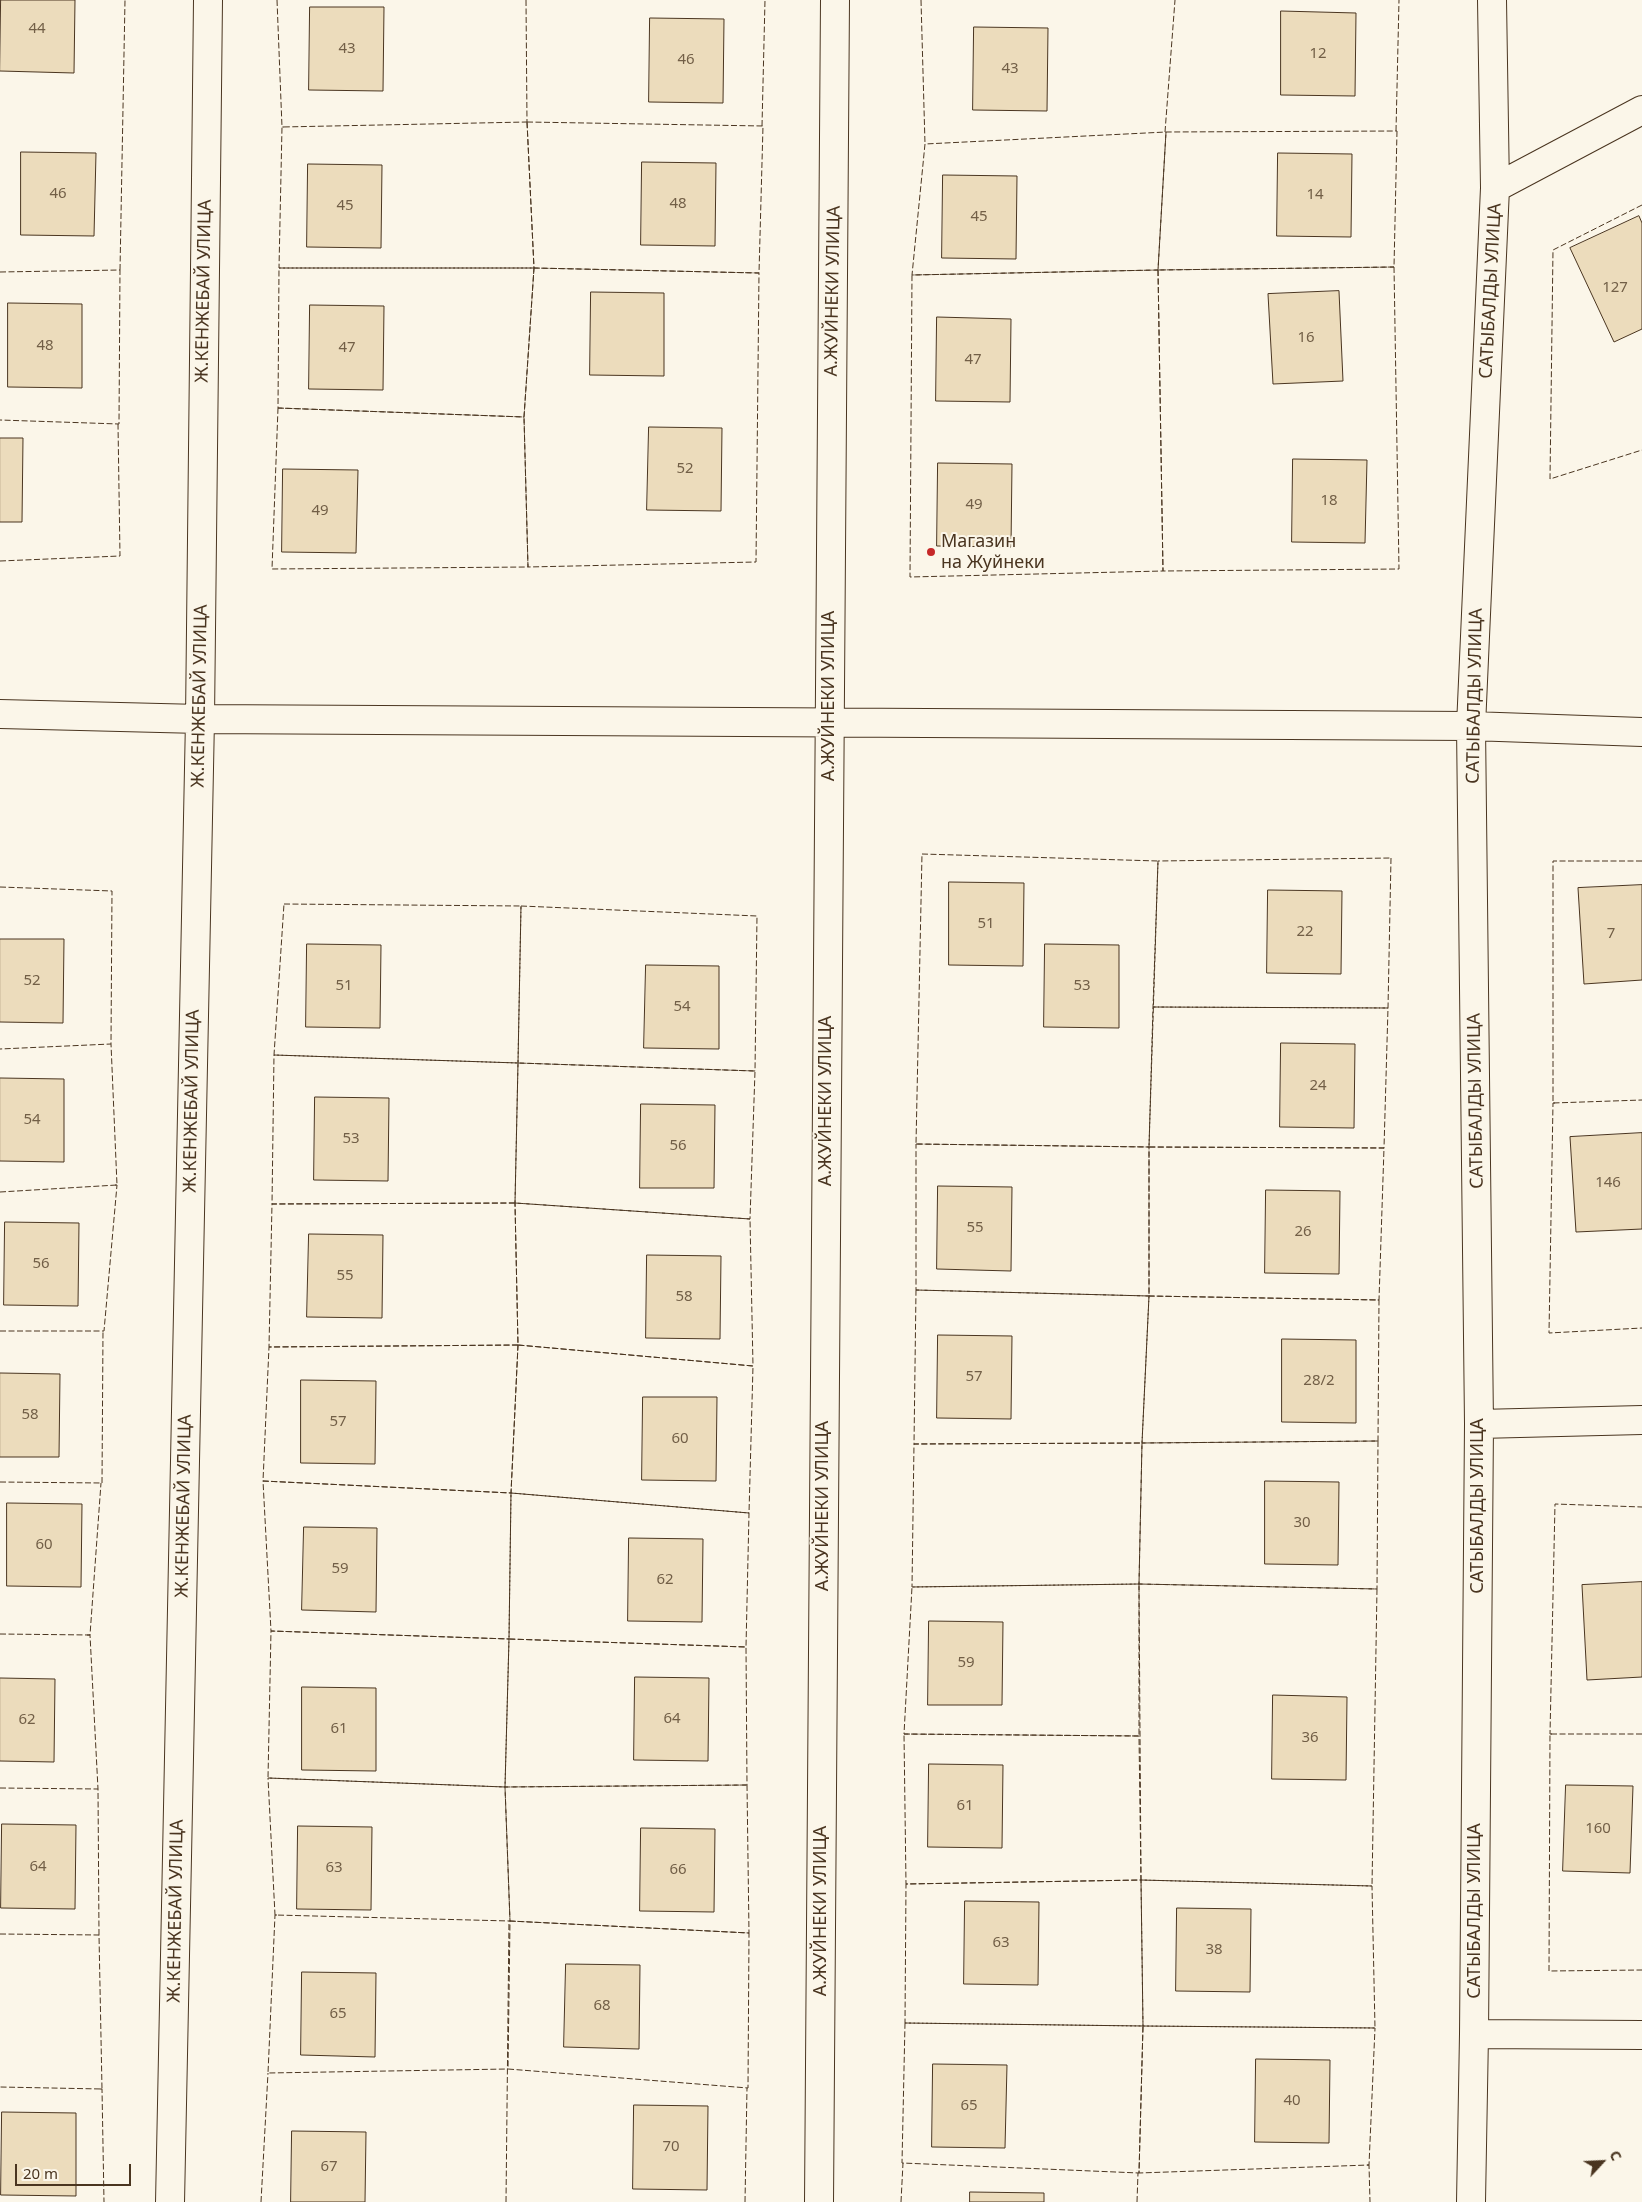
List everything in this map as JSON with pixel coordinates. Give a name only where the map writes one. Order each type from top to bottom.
[{"type":"street","name":"Ж.КЕНЖЕБАЙ УЛИЦА","points":[[170,2202],[200,719],[208,0]]},
{"type":"street","name":"А.ЖУЙНЕКИ УЛИЦА","points":[[819,2202],[836,0]]},
{"type":"street","name":"САТЫБАЛДЫ УЛИЦА","points":[[1471,2202],[1479,1424],[1472,726],[1495,188],[1492,0]]},
{"type":"street","points":[[1495,188],[1642,110]]},
{"type":"street","points":[[0,714],[200,719],[1472,726],[1642,732]]},
{"type":"street","points":[[1479,1424],[1642,1420]]},
{"type":"street","points":[[1474,2034],[1642,2035]]},
{"type":"building","points":[[1,0],[75,0],[74,73],[0,71]]},
{"type":"building","points":[[310,7],[384,7],[383,91],[309,90]]},
{"type":"building","points":[[1281,11],[1356,13],[1355,96],[1281,95]]},
{"type":"building","points":[[650,18],[724,19],[723,103],[649,102]]},
{"type":"building","points":[[974,27],[1048,28],[1047,111],[973,110]]},
{"type":"building","points":[[21,152],[96,153],[94,236],[21,235]]},
{"type":"building","points":[[1278,153],[1352,154],[1351,237],[1277,236]]},
{"type":"building","points":[[642,162],[716,163],[715,246],[641,245]]},
{"type":"building","points":[[308,164],[382,165],[381,248],[307,247]]},
{"type":"building","points":[[943,175],[1017,176],[1016,259],[942,258]]},
{"type":"building","points":[[1639,216],[1642,223],[1642,329],[1614,342],[1570,248]]},
{"type":"building","points":[[1339,291],[1343,381],[1273,384],[1268,294]]},
{"type":"building","points":[[591,292],[664,293],[664,376],[590,375]]},
{"type":"building","points":[[8,303],[82,304],[82,388],[8,387]]},
{"type":"building","points":[[310,305],[384,306],[383,390],[309,389]]},
{"type":"building","points":[[937,317],[1011,319],[1010,402],[936,401]]},
{"type":"building","points":[[649,427],[722,428],[721,511],[647,510]]},
{"type":"building","points":[[0,438],[23,438],[22,522],[0,522]]},
{"type":"building","points":[[1293,459],[1367,460],[1365,543],[1292,542]]},
{"type":"building","points":[[938,463],[1012,464],[1011,547],[937,546]]},
{"type":"building","points":[[283,469],[358,470],[356,553],[282,552]]},
{"type":"building","points":[[949,882],[1024,883],[1023,966],[949,965]]},
{"type":"building","points":[[1642,885],[1642,980],[1584,984],[1578,888]]},
{"type":"building","points":[[1268,890],[1342,891],[1341,974],[1267,973]]},
{"type":"building","points":[[0,939],[64,939],[63,1023],[0,1022]]},
{"type":"building","points":[[307,944],[381,945],[380,1028],[306,1027]]},
{"type":"building","points":[[1045,944],[1119,945],[1119,1028],[1044,1027]]},
{"type":"building","points":[[646,965],[719,966],[719,1049],[644,1048]]},
{"type":"building","points":[[1281,1043],[1355,1044],[1354,1128],[1280,1127]]},
{"type":"building","points":[[0,1078],[64,1079],[64,1162],[0,1161]]},
{"type":"building","points":[[315,1097],[389,1098],[388,1181],[314,1180]]},
{"type":"building","points":[[641,1104],[715,1105],[714,1188],[640,1188]]},
{"type":"building","points":[[1642,1133],[1642,1229],[1576,1232],[1570,1137]]},
{"type":"building","points":[[938,1186],[1012,1187],[1011,1271],[937,1269]]},
{"type":"building","points":[[1266,1190],[1340,1191],[1339,1274],[1265,1273]]},
{"type":"building","points":[[5,1222],[79,1223],[78,1306],[4,1305]]},
{"type":"building","points":[[309,1234],[383,1235],[382,1318],[307,1317]]},
{"type":"building","points":[[647,1255],[721,1256],[720,1339],[646,1338]]},
{"type":"building","points":[[938,1335],[1012,1336],[1011,1419],[937,1418]]},
{"type":"building","points":[[1282,1339],[1356,1340],[1356,1423],[1282,1422]]},
{"type":"building","points":[[0,1373],[60,1374],[59,1457],[0,1457]]},
{"type":"building","points":[[301,1380],[376,1381],[375,1464],[301,1463]]},
{"type":"building","points":[[643,1397],[717,1397],[716,1481],[642,1480]]},
{"type":"building","points":[[1265,1481],[1339,1482],[1338,1565],[1265,1564]]},
{"type":"building","points":[[7,1503],[82,1504],[81,1587],[7,1586]]},
{"type":"building","points":[[304,1527],[377,1528],[376,1612],[302,1610]]},
{"type":"building","points":[[629,1538],[703,1539],[702,1622],[628,1621]]},
{"type":"building","points":[[1642,1582],[1642,1677],[1587,1680],[1582,1585]]},
{"type":"building","points":[[929,1621],[1003,1622],[1002,1705],[928,1705]]},
{"type":"building","points":[[635,1677],[709,1678],[708,1761],[634,1760]]},
{"type":"building","points":[[0,1678],[55,1679],[54,1762],[0,1761]]},
{"type":"building","points":[[302,1687],[376,1688],[376,1771],[302,1770]]},
{"type":"building","points":[[1273,1695],[1347,1697],[1346,1780],[1272,1779]]},
{"type":"building","points":[[929,1764],[1003,1765],[1002,1848],[928,1847]]},
{"type":"building","points":[[1566,1785],[1633,1786],[1630,1873],[1563,1871]]},
{"type":"building","points":[[2,1824],[76,1825],[75,1909],[1,1908]]},
{"type":"building","points":[[298,1826],[372,1827],[371,1910],[297,1909]]},
{"type":"building","points":[[641,1828],[715,1829],[714,1912],[640,1911]]},
{"type":"building","points":[[965,1901],[1039,1902],[1038,1985],[964,1984]]},
{"type":"building","points":[[1177,1908],[1251,1909],[1250,1992],[1176,1991]]},
{"type":"building","points":[[566,1964],[640,1965],[639,2049],[564,2047]]},
{"type":"building","points":[[302,1972],[376,1973],[375,2057],[301,2055]]},
{"type":"building","points":[[1256,2059],[1330,2060],[1329,2143],[1255,2142]]},
{"type":"building","points":[[933,2064],[1007,2065],[1005,2148],[932,2147]]},
{"type":"building","points":[[634,2105],[708,2106],[707,2190],[633,2189]]},
{"type":"building","points":[[2,2112],[76,2113],[76,2196],[1,2195]]},
{"type":"building","points":[[292,2131],[366,2132],[365,2202],[291,2202]]},
{"type":"building","points":[[970,2192],[1044,2193],[1044,2202],[970,2202]]},
{"type":"fence","points":[[120,270],[125,0]]},
{"type":"fence","points":[[277,0],[282,127],[284,127]]},
{"type":"fence","points":[[526,0],[527,122]]},
{"type":"fence","points":[[762,126],[765,0]]},
{"type":"fence","points":[[921,0],[925,144]]},
{"type":"fence","points":[[1165,132],[1175,0]]},
{"type":"fence","points":[[1396,131],[1399,0]]},
{"type":"fence","points":[[527,122],[534,268],[279,268],[282,127],[527,122]]},
{"type":"fence","points":[[527,122],[763,126],[759,273],[534,268],[527,122]]},
{"type":"fence","points":[[1397,131],[1394,267],[1158,270],[1166,132],[1397,131]]},
{"type":"fence","points":[[1166,132],[1158,270],[912,275],[925,144],[1166,132]]},
{"type":"fence","points":[[1642,205],[1553,250],[1550,479],[1642,450]]},
{"type":"fence","points":[[1394,267],[1399,569],[1163,571],[1158,270],[1394,267]]},
{"type":"fence","points":[[279,268],[534,268],[524,417],[278,408],[279,268]]},
{"type":"fence","points":[[534,268],[759,273],[756,562],[528,567],[524,417],[534,268]]},
{"type":"fence","points":[[0,272],[120,270],[119,424],[0,420]]},
{"type":"fence","points":[[1158,270],[1163,571],[910,577],[912,275],[1158,270]]},
{"type":"fence","points":[[278,408],[524,417],[528,567],[272,569],[278,408]]},
{"type":"fence","points":[[0,561],[120,556],[118,424]]},
{"type":"fence","points":[[922,854],[1158,861],[1149,1147],[916,1144],[922,854]]},
{"type":"fence","points":[[1391,858],[1388,1008],[1153,1007],[1158,861],[1391,858]]},
{"type":"fence","points":[[1642,861],[1553,861],[1553,1103],[1642,1100]]},
{"type":"fence","points":[[0,887],[112,891],[111,1044],[0,1049]]},
{"type":"fence","points":[[284,904],[521,906],[518,1063],[274,1055],[284,904]]},
{"type":"fence","points":[[521,906],[757,916],[755,1071],[518,1063],[521,906]]},
{"type":"fence","points":[[1153,1007],[1388,1008],[1384,1148],[1149,1147],[1153,1007]]},
{"type":"fence","points":[[0,1192],[117,1185],[111,1044]]},
{"type":"fence","points":[[515,1203],[272,1204],[269,1347],[518,1345],[515,1203],[518,1063],[274,1055],[272,1204],[515,1203]]},
{"type":"fence","points":[[518,1063],[755,1071],[750,1219],[515,1203],[518,1063]]},
{"type":"fence","points":[[1555,1103],[1553,1103],[1549,1333],[1642,1328]]},
{"type":"fence","points":[[916,1144],[1149,1147],[1149,1296],[916,1290],[916,1144]]},
{"type":"fence","points":[[1149,1147],[1384,1148],[1379,1300],[1149,1296],[1149,1147]]},
{"type":"fence","points":[[0,1331],[104,1331],[117,1185],[115,1185]]},
{"type":"fence","points":[[515,1203],[750,1219],[753,1366],[518,1345],[515,1203]]},
{"type":"fence","points":[[916,1290],[1149,1296],[1142,1443],[914,1444],[916,1290]]},
{"type":"fence","points":[[1149,1296],[1379,1300],[1378,1441],[1142,1443],[1149,1296]]},
{"type":"fence","points":[[0,1482],[102,1483],[103,1331]]},
{"type":"fence","points":[[518,1345],[511,1493],[263,1481],[269,1347],[518,1345]]},
{"type":"fence","points":[[518,1345],[753,1366],[749,1513],[511,1493],[518,1345]]},
{"type":"fence","points":[[1378,1441],[1377,1589],[1139,1584],[1142,1443],[1378,1441]]},
{"type":"fence","points":[[1142,1443],[1139,1584],[912,1587],[914,1444],[1142,1443]]},
{"type":"fence","points":[[263,1481],[511,1493],[509,1639],[271,1631],[263,1481]]},
{"type":"fence","points":[[0,1634],[90,1635],[101,1483]]},
{"type":"fence","points":[[511,1493],[749,1513],[746,1647],[509,1639],[511,1493]]},
{"type":"fence","points":[[1552,1734],[1550,1734],[1555,1504],[1642,1507]]},
{"type":"fence","points":[[1139,1584],[1377,1589],[1372,1886],[1141,1880],[1139,1584]]},
{"type":"fence","points":[[1139,1584],[1139,1736],[904,1734],[912,1587],[1139,1584]]},
{"type":"fence","points":[[505,1787],[268,1778],[271,1631],[509,1639],[505,1787],[510,1921],[275,1915],[268,1778],[505,1787]]},
{"type":"fence","points":[[87,1635],[90,1635],[98,1789]]},
{"type":"fence","points":[[509,1639],[746,1647],[747,1785],[505,1787],[509,1639]]},
{"type":"fence","points":[[904,1734],[1139,1736],[1141,1880],[906,1884],[904,1734]]},
{"type":"fence","points":[[1642,1734],[1550,1734],[1549,1971],[1642,1970]]},
{"type":"fence","points":[[747,1785],[749,1933],[510,1921],[505,1787],[747,1785]]},
{"type":"fence","points":[[0,1788],[98,1789],[99,1935],[97,1935]]},
{"type":"fence","points":[[1141,1880],[1143,2026],[905,2023],[906,1884],[1141,1880]]},
{"type":"fence","points":[[1141,1880],[1372,1886],[1375,2028],[1143,2026],[1141,1880]]},
{"type":"fence","points":[[277,1915],[275,1915],[268,2073],[508,2069]]},
{"type":"fence","points":[[506,2202],[509,1921]]},
{"type":"fence","points":[[510,1921],[749,1933],[748,2088],[508,2069],[510,1921]]},
{"type":"fence","points":[[0,1934],[99,1935],[102,2089],[0,2087]]},
{"type":"fence","points":[[905,2023],[1143,2026],[1139,2173],[902,2163],[905,2023]]},
{"type":"fence","points":[[1143,2026],[1375,2028],[1369,2165],[1139,2173],[1143,2026]]},
{"type":"fence","points":[[261,2202],[268,2073]]},
{"type":"fence","points":[[745,2202],[747,2088]]},
{"type":"fence","points":[[100,2089],[102,2089],[104,2202]]},
{"type":"fence","points":[[901,2202],[903,2163]]},
{"type":"fence","points":[[1367,2165],[1369,2165],[1370,2202]]},
{"type":"fence","points":[[1137,2202],[1138,2173]]},
{"type":"place","name":"Магазин на Жуйнеки","points":[[931,552]]}]
